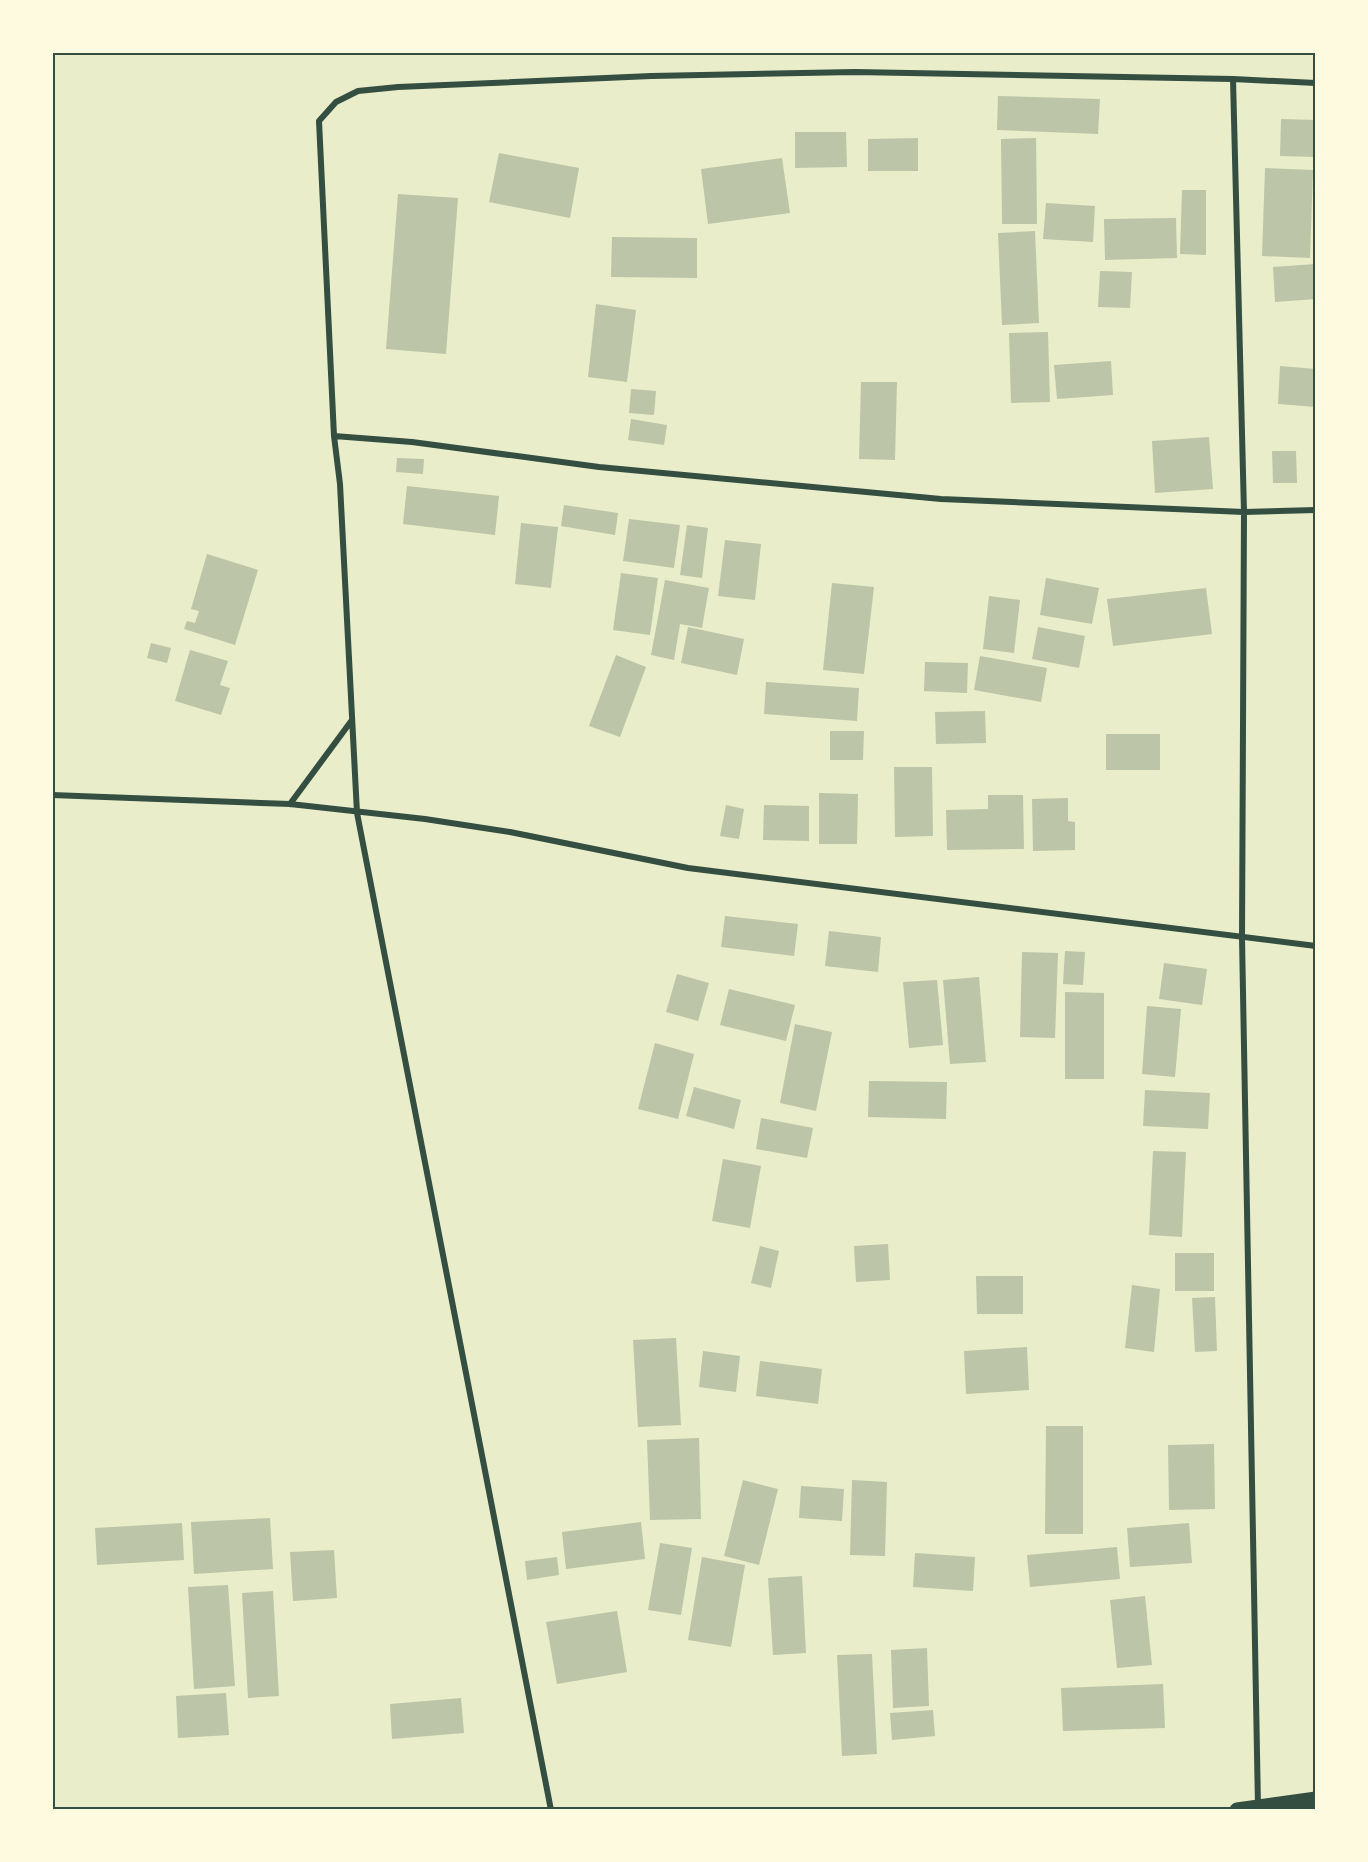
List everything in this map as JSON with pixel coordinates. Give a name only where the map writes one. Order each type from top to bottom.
[{"type":"main road","points":[[1237,1809],[1316,1799]]},
{"type":"street","points":[[551,1809],[357,813],[340,484],[334,436],[319,121],[336,102],[358,92],[398,87],[628,77],[844,72],[1233,79],[1316,83]]},
{"type":"street","points":[[1233,79],[1244,512],[1242,938],[1258,1807]]},
{"type":"street","points":[[334,436],[412,442],[599,467],[942,499],[1244,512],[1316,510]]},
{"type":"street","points":[[290,804],[352,720]]},
{"type":"street","points":[[52,795],[290,804],[425,819],[510,832],[688,868],[1316,946]]},
{"type":"building","points":[[998,96],[1100,99],[1098,134],[997,130]]},
{"type":"building","points":[[1281,119],[1316,120],[1316,157],[1280,156]]},
{"type":"building","points":[[795,132],[846,132],[847,167],[795,168]]},
{"type":"building","points":[[918,138],[918,171],[868,171],[868,139]]},
{"type":"building","points":[[1036,138],[1037,224],[1002,224],[1001,139]]},
{"type":"building","points":[[499,153],[579,168],[570,218],[489,202]]},
{"type":"building","points":[[782,158],[790,213],[708,224],[701,169]]},
{"type":"building","points":[[1265,168],[1313,170],[1310,258],[1262,256]]},
{"type":"building","points":[[1182,190],[1206,190],[1206,255],[1180,254]]},
{"type":"building","points":[[398,194],[458,198],[446,354],[386,349]]},
{"type":"building","points":[[1046,203],[1095,206],[1093,242],[1043,239]]},
{"type":"building","points":[[1176,218],[1177,258],[1105,260],[1104,219]]},
{"type":"building","points":[[1035,231],[1039,323],[1002,325],[998,233]]},
{"type":"building","points":[[612,237],[697,238],[697,278],[611,277]]},
{"type":"building","points":[[1316,264],[1316,299],[1275,302],[1273,267]]},
{"type":"building","points":[[1100,271],[1132,272],[1130,308],[1098,307]]},
{"type":"building","points":[[596,304],[636,310],[627,382],[588,377]]},
{"type":"building","points":[[1048,332],[1050,402],[1011,403],[1009,333]]},
{"type":"building","points":[[1111,361],[1113,395],[1057,399],[1054,365]]},
{"type":"building","points":[[1280,366],[1316,369],[1316,407],[1278,404]]},
{"type":"building","points":[[861,382],[897,382],[895,460],[859,459]]},
{"type":"building","points":[[631,389],[656,391],[654,415],[629,413]]},
{"type":"building","points":[[631,419],[667,425],[664,445],[628,440]]},
{"type":"building","points":[[1209,437],[1213,489],[1155,493],[1152,441]]},
{"type":"building","points":[[1272,451],[1296,451],[1297,483],[1273,483]]},
{"type":"building","points":[[397,458],[424,459],[423,474],[396,472]]},
{"type":"building","points":[[407,486],[499,496],[495,535],[403,524]]},
{"type":"building","points":[[564,505],[618,513],[615,535],[561,526]]},
{"type":"building","points":[[629,519],[680,525],[674,568],[623,561]]},
{"type":"building","points":[[521,523],[558,527],[551,588],[515,584]]},
{"type":"building","points":[[687,525],[708,528],[702,578],[680,575]]},
{"type":"building","points":[[725,540],[761,544],[755,600],[718,596]]},
{"type":"building","points":[[207,554],[258,570],[235,645],[184,629],[187,621],[195,623],[199,611],[191,609]]},
{"type":"building","points":[[621,573],[658,578],[650,635],[613,630]]},
{"type":"building","points":[[1046,578],[1099,588],[1092,624],[1040,615]]},
{"type":"building","points":[[665,580],[709,588],[702,628],[680,624],[674,660],[651,655]]},
{"type":"building","points":[[832,583],[874,587],[864,674],[823,670]]},
{"type":"building","points":[[1206,588],[1212,634],[1113,646],[1107,599]]},
{"type":"building","points":[[989,596],[1020,600],[1014,653],[983,649]]},
{"type":"building","points":[[688,627],[744,639],[737,675],[681,663]]},
{"type":"building","points":[[1038,627],[1085,636],[1079,668],[1032,659]]},
{"type":"building","points":[[151,643],[171,648],[167,663],[147,658]]},
{"type":"building","points":[[190,650],[228,661],[220,685],[230,688],[221,715],[175,701]]},
{"type":"building","points":[[616,655],[646,667],[620,737],[589,726]]},
{"type":"building","points":[[980,656],[1047,668],[1041,702],[974,690]]},
{"type":"building","points":[[925,662],[968,663],[967,693],[924,691]]},
{"type":"building","points":[[766,682],[859,688],[857,721],[764,714]]},
{"type":"building","points":[[985,711],[986,743],[936,744],[935,712]]},
{"type":"building","points":[[830,731],[864,731],[863,760],[830,760]]},
{"type":"building","points":[[1106,734],[1160,734],[1160,770],[1106,770]]},
{"type":"building","points":[[894,767],[932,767],[933,836],[895,837]]},
{"type":"building","points":[[819,793],[858,794],[857,844],[819,844]]},
{"type":"building","points":[[988,795],[1023,795],[1024,849],[947,850],[946,810],[988,809]]},
{"type":"building","points":[[1068,798],[1068,821],[1075,822],[1075,850],[1033,851],[1032,799]]},
{"type":"building","points":[[726,805],[744,809],[739,839],[720,836]]},
{"type":"building","points":[[764,805],[809,806],[809,841],[763,840]]},
{"type":"building","points":[[725,916],[798,924],[794,956],[721,947]]},
{"type":"building","points":[[829,931],[881,937],[878,972],[825,966]]},
{"type":"building","points":[[1065,951],[1085,952],[1083,985],[1063,984]]},
{"type":"building","points":[[1022,952],[1058,953],[1055,1038],[1020,1037]]},
{"type":"building","points":[[1164,963],[1207,969],[1202,1005],[1159,999]]},
{"type":"building","points":[[677,974],[709,983],[698,1021],[666,1012]]},
{"type":"building","points":[[979,977],[986,1062],[950,1064],[943,980]]},
{"type":"building","points":[[937,980],[943,1045],[909,1048],[903,982]]},
{"type":"building","points":[[729,989],[795,1005],[786,1041],[720,1025]]},
{"type":"building","points":[[1065,992],[1104,993],[1104,1079],[1065,1079]]},
{"type":"building","points":[[1147,1006],[1181,1009],[1175,1077],[1142,1074]]},
{"type":"building","points":[[795,1024],[832,1032],[816,1111],[780,1103]]},
{"type":"building","points":[[655,1043],[694,1054],[678,1119],[638,1109]]},
{"type":"building","points":[[869,1081],[947,1082],[946,1119],[868,1117]]},
{"type":"building","points":[[694,1087],[741,1100],[734,1129],[686,1116]]},
{"type":"building","points":[[1145,1090],[1210,1093],[1208,1129],[1143,1126]]},
{"type":"building","points":[[761,1118],[813,1128],[807,1158],[756,1149]]},
{"type":"building","points":[[1153,1151],[1186,1152],[1182,1237],[1149,1235]]},
{"type":"building","points":[[723,1159],[761,1166],[750,1228],[712,1221]]},
{"type":"building","points":[[888,1244],[890,1280],[856,1282],[854,1246]]},
{"type":"building","points":[[760,1246],[779,1251],[771,1288],[751,1283]]},
{"type":"building","points":[[1175,1253],[1214,1253],[1214,1291],[1175,1291]]},
{"type":"building","points":[[976,1276],[1023,1276],[1023,1314],[977,1314]]},
{"type":"building","points":[[1132,1285],[1160,1289],[1154,1352],[1125,1348]]},
{"type":"building","points":[[1215,1297],[1217,1351],[1195,1352],[1192,1298]]},
{"type":"building","points":[[676,1338],[681,1425],[638,1427],[633,1340]]},
{"type":"building","points":[[1027,1347],[1029,1390],[966,1394],[964,1351]]},
{"type":"building","points":[[703,1351],[740,1356],[736,1392],[699,1387]]},
{"type":"building","points":[[760,1361],[822,1369],[818,1404],[756,1396]]},
{"type":"building","points":[[1046,1426],[1083,1426],[1083,1534],[1045,1534]]},
{"type":"building","points":[[699,1438],[701,1519],[650,1520],[647,1440]]},
{"type":"building","points":[[1214,1444],[1215,1509],[1169,1510],[1168,1445]]},
{"type":"building","points":[[743,1480],[778,1489],[759,1565],[724,1556]]},
{"type":"building","points":[[852,1480],[887,1482],[885,1556],[850,1555]]},
{"type":"building","points":[[801,1486],[844,1489],[842,1521],[799,1518]]},
{"type":"building","points":[[270,1518],[273,1569],[194,1574],[191,1522]]},
{"type":"building","points":[[641,1522],[645,1559],[566,1569],[562,1532]]},
{"type":"building","points":[[182,1523],[184,1560],[97,1565],[95,1528]]},
{"type":"building","points":[[1189,1523],[1192,1563],[1130,1567],[1127,1528]]},
{"type":"building","points":[[660,1543],[692,1548],[681,1615],[648,1610]]},
{"type":"building","points":[[1117,1547],[1120,1579],[1030,1587],[1027,1555]]},
{"type":"building","points":[[334,1550],[337,1598],[293,1601],[290,1552]]},
{"type":"building","points":[[915,1553],[975,1557],[973,1591],[913,1587]]},
{"type":"building","points":[[557,1557],[559,1575],[527,1580],[525,1561]]},
{"type":"building","points":[[702,1557],[745,1565],[731,1647],[688,1640]]},
{"type":"building","points":[[802,1576],[806,1653],[773,1655],[768,1578]]},
{"type":"building","points":[[228,1585],[235,1686],[194,1689],[188,1587]]},
{"type":"building","points":[[273,1591],[279,1696],[248,1698],[242,1593]]},
{"type":"building","points":[[1145,1596],[1152,1665],[1117,1668],[1110,1600]]},
{"type":"building","points":[[617,1611],[627,1672],[557,1684],[546,1622]]},
{"type":"building","points":[[927,1648],[929,1706],[893,1708],[891,1650]]},
{"type":"building","points":[[872,1654],[877,1754],[842,1756],[837,1655]]},
{"type":"building","points":[[1163,1684],[1165,1728],[1063,1731],[1061,1688]]},
{"type":"building","points":[[226,1693],[229,1735],[178,1738],[176,1696]]},
{"type":"building","points":[[461,1698],[464,1733],[392,1739],[390,1704]]},
{"type":"building","points":[[933,1710],[935,1736],[892,1740],[890,1713]]}]
